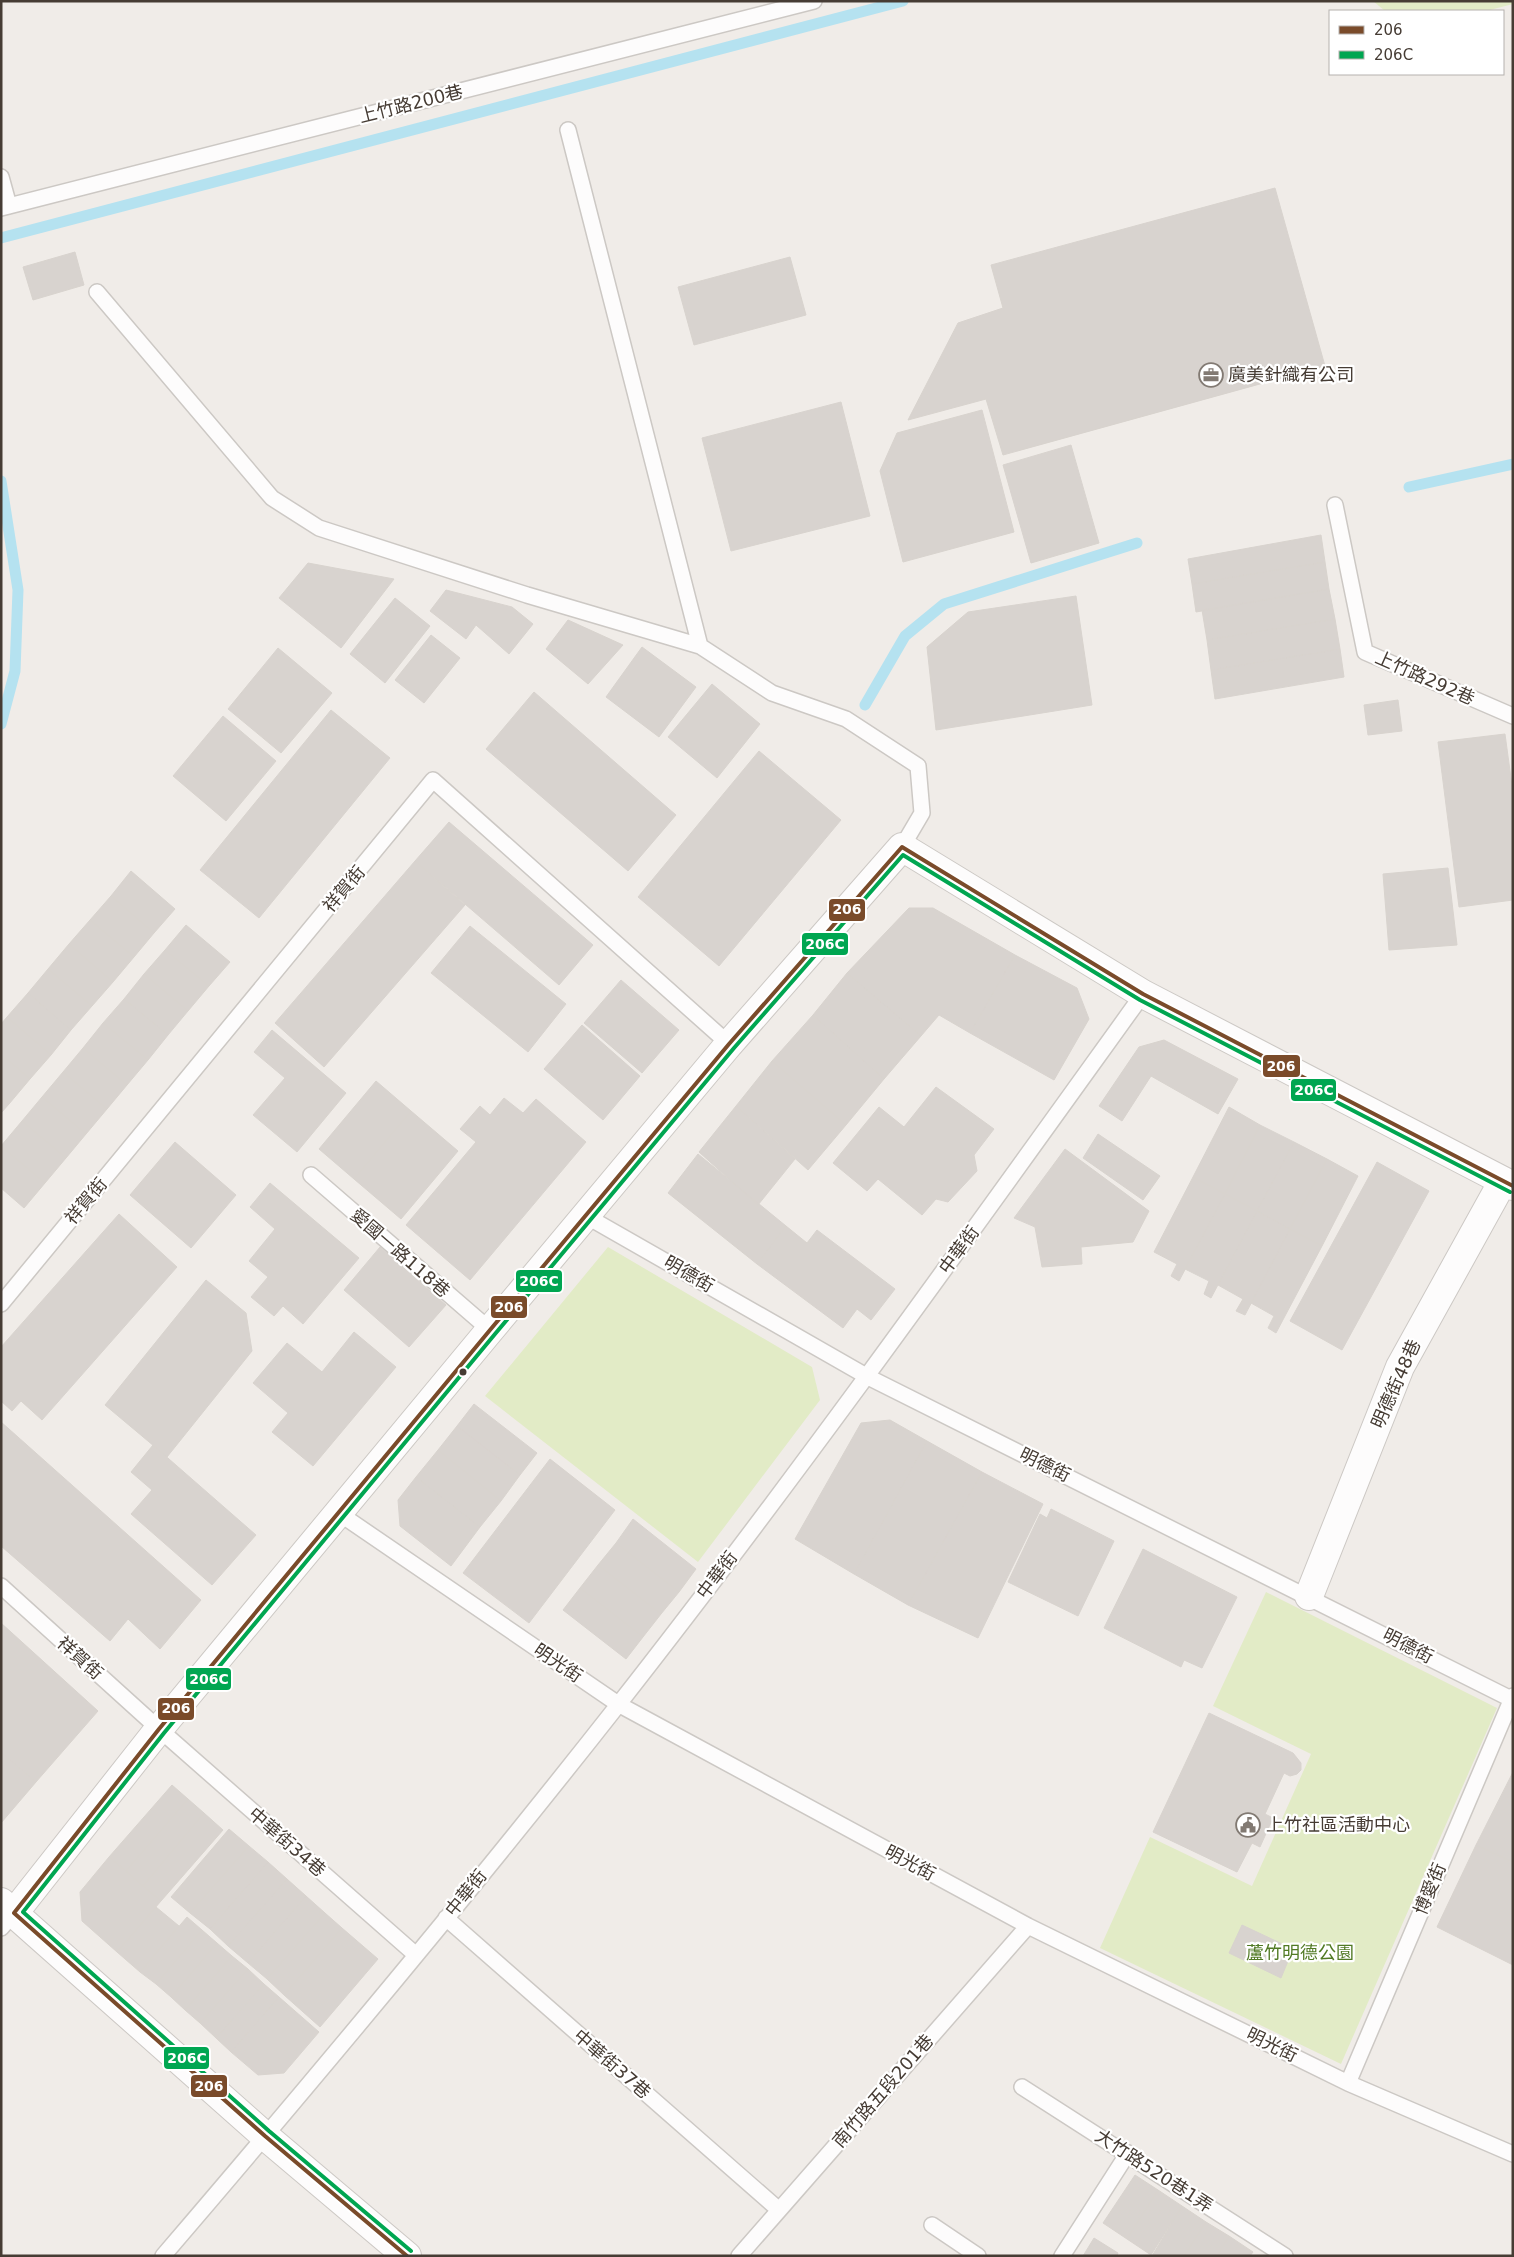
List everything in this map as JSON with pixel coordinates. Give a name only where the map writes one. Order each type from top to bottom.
[{"type":"street","points":[[407,2256],[5,1914],[340,1514],[490,1330],[729,1044],[902,847],[1143,994],[1508,1183]]},
{"type":"street","name":"明德街48巷","points":[[1309,1596],[1400,1367],[1508,1183]]},
{"type":"lane","name":"上竹路200巷","points":[[5,207],[814,1]]},
{"type":"lane","points":[[568,130],[700,646]]},
{"type":"lane","points":[[1,177],[5,207]]},
{"type":"lane","points":[[97,292],[272,498],[319,528],[527,595],[700,646],[772,693],[846,719],[918,766],[922,813],[902,847]]},
{"type":"lane","name":"上竹路292巷","points":[[1335,505],[1365,652],[1513,716]]},
{"type":"lane","name":"祥賀街","points":[[1,1304],[433,780],[729,1044]]},
{"type":"lane","name":"中華街","points":[[163,2256],[416,1955],[618,1704],[868,1377],[1143,994]]},
{"type":"lane","name":"愛國一路118巷","points":[[310,1175],[490,1330]]},
{"type":"lane","name":"明德街","points":[[586,1216],[868,1377],[1512,1698]]},
{"type":"lane","name":"明光街","points":[[340,1514],[618,1704],[1028,1926],[1348,2083],[1513,2154]]},
{"type":"lane","name":"祥賀街","points":[[1,1586],[159,1729]]},
{"type":"lane","name":"博愛街","points":[[1348,2083],[1512,1698]]},
{"type":"lane","name":"中華街34巷","points":[[159,1729],[416,1955]]},
{"type":"lane","name":"中華街37巷","points":[[446,1918],[779,2210]]},
{"type":"lane","name":"南竹路五段201巷","points":[[739,2256],[1028,1926]]},
{"type":"lane","name":"大竹路520巷1弄","points":[[1022,2087],[1128,2153],[1285,2256]]},
{"type":"lane","points":[[1062,2256],[1128,2153]]},
{"type":"lane","points":[[932,2225],[978,2256]]},
{"type":"green space","points":[[1373,1],[1513,1],[1513,4],[1490,10],[1384,10]]},
{"type":"green space","points":[[608,1247],[812,1367],[820,1400],[698,1562],[485,1396]]},
{"type":"green space","name":"蘆竹明德公園","points":[[1266,1592],[1497,1708],[1341,2064],[1100,1948],[1150,1837],[1252,1886],[1311,1754],[1213,1706]]},
{"type":"building","points":[[1275,188],[1325,366],[1003,455],[986,399],[908,420],[958,323],[1003,308],[991,265]]},
{"type":"building","points":[[75,252],[84,285],[33,300],[23,267]]},
{"type":"building","points":[[790,257],[806,315],[694,345],[678,287]]},
{"type":"building","points":[[841,402],[870,516],[731,551],[702,438]]},
{"type":"building","points":[[982,410],[1014,532],[903,562],[880,471],[897,433]]},
{"type":"building","points":[[1071,445],[1099,543],[1031,563],[1003,465]]},
{"type":"building","points":[[1321,535],[1325,562],[1192,584],[1188,559]]},
{"type":"building","points":[[1325,562],[1329,589],[1196,612],[1192,584]]},
{"type":"building","points":[[308,563],[394,579],[341,648],[279,598]]},
{"type":"building","points":[[1329,589],[1335,619],[1207,640],[1202,610]]},
{"type":"building","points":[[446,590],[512,607],[533,624],[509,654],[476,625],[466,639],[430,611]]},
{"type":"building","points":[[1076,596],[1092,705],[936,730],[927,647],[968,612]]},
{"type":"building","points":[[395,598],[430,626],[385,683],[350,654]]},
{"type":"building","points":[[1335,619],[1340,649],[1211,670],[1207,640]]},
{"type":"building","points":[[568,620],[623,645],[588,684],[546,649]]},
{"type":"building","points":[[431,635],[460,658],[424,703],[395,680]]},
{"type":"building","points":[[642,647],[696,687],[659,737],[606,697]]},
{"type":"building","points":[[278,648],[332,693],[281,753],[228,709]]},
{"type":"building","points":[[1340,649],[1344,677],[1215,699],[1211,670]]},
{"type":"building","points":[[712,684],[760,724],[717,778],[668,737]]},
{"type":"building","points":[[534,692],[676,815],[628,871],[486,749]]},
{"type":"building","points":[[1398,700],[1402,731],[1368,735],[1364,705]]},
{"type":"building","points":[[331,710],[390,758],[259,918],[200,870]]},
{"type":"building","points":[[223,716],[276,761],[226,821],[173,776]]},
{"type":"building","points":[[1505,734],[1513,793],[1513,900],[1459,907],[1438,742]]},
{"type":"building","points":[[759,751],[841,820],[719,966],[638,897]]},
{"type":"building","points":[[449,822],[593,945],[559,985],[415,861]]},
{"type":"building","points":[[415,861],[465,905],[324,1067],[275,1023]]},
{"type":"building","points":[[1448,868],[1457,945],[1389,950],[1383,874]]},
{"type":"building","points":[[131,871],[175,909],[154,933],[111,896]]},
{"type":"building","points":[[111,896],[154,933],[134,957],[90,920]]},
{"type":"building","points":[[909,908],[933,908],[1015,955],[970,1033],[939,1015],[921,1036],[847,973]]},
{"type":"building","points":[[90,920],[134,957],[113,982],[69,944]]},
{"type":"building","points":[[186,925],[230,962],[209,986],[165,950]]},
{"type":"building","points":[[470,926],[566,1004],[528,1052],[431,973]]},
{"type":"building","points":[[69,944],[113,982],[92,1006],[48,969]]},
{"type":"building","points":[[165,950],[209,986],[188,1011],[144,974]]},
{"type":"building","points":[[1015,955],[1077,988],[1089,1019],[1054,1080],[970,1033]]},
{"type":"building","points":[[48,969],[92,1006],[71,1030],[28,993]]},
{"type":"building","points":[[847,973],[921,1036],[884,1079],[813,1015]]},
{"type":"building","points":[[144,974],[188,1011],[168,1035],[124,999]]},
{"type":"building","points":[[621,980],[679,1030],[642,1073],[584,1023]]},
{"type":"building","points":[[28,993],[71,1030],[51,1055],[7,1017]]},
{"type":"building","points":[[124,999],[168,1035],[148,1060],[103,1023]]},
{"type":"building","points":[[813,1015],[884,1079],[846,1125],[772,1061]]},
{"type":"building","points":[[7,1017],[51,1055],[30,1079],[1,1054],[1,1024]]},
{"type":"building","points":[[103,1023],[148,1060],[127,1085],[83,1048]]},
{"type":"building","points":[[582,1025],[640,1076],[603,1120],[544,1069]]},
{"type":"building","points":[[272,1030],[346,1093],[297,1152],[253,1115],[285,1078],[254,1052]]},
{"type":"building","points":[[1164,1040],[1238,1079],[1218,1114],[1151,1076],[1122,1121],[1099,1106],[1139,1047]]},
{"type":"building","points":[[83,1048],[127,1085],[107,1109],[63,1072]]},
{"type":"building","points":[[1,1054],[30,1079],[9,1104],[1,1097]]},
{"type":"building","points":[[772,1061],[846,1125],[808,1170],[736,1106]]},
{"type":"building","points":[[63,1072],[107,1109],[86,1134],[42,1097]]},
{"type":"building","points":[[376,1081],[411,1111],[354,1179],[319,1149]]},
{"type":"building","points":[[936,1087],[994,1129],[974,1155],[977,1171],[948,1202],[936,1199],[922,1215],[878,1179],[867,1191],[833,1163],[879,1107],[904,1127]]},
{"type":"building","points":[[1,1097],[9,1104],[1,1113]]},
{"type":"building","points":[[42,1097],[86,1134],[66,1158],[22,1121]]},
{"type":"building","points":[[504,1098],[523,1113],[536,1099],[586,1142],[470,1280],[406,1225],[476,1142],[460,1129],[480,1106],[490,1115]]},
{"type":"building","points":[[736,1106],[795,1159],[758,1205],[699,1152]]},
{"type":"building","points":[[1229,1107],[1260,1125],[1225,1194],[1193,1177]]},
{"type":"building","points":[[411,1111],[458,1151],[401,1219],[354,1179]]},
{"type":"building","points":[[22,1121],[66,1158],[45,1183],[1,1146]]},
{"type":"building","points":[[1260,1125],[1294,1142],[1257,1211],[1225,1194]]},
{"type":"building","points":[[1098,1134],[1160,1176],[1143,1200],[1083,1158]]},
{"type":"building","points":[[175,1142],[236,1195],[191,1248],[130,1195]]},
{"type":"building","points":[[1294,1142],[1327,1159],[1290,1229],[1257,1211]]},
{"type":"building","points":[[1,1146],[45,1183],[24,1208],[1,1188]]},
{"type":"building","points":[[1065,1149],[1149,1211],[1133,1242],[1081,1247],[1082,1264],[1042,1267],[1035,1227],[1014,1218]]},
{"type":"building","points":[[698,1154],[786,1226],[757,1264],[668,1193]]},
{"type":"building","points":[[1327,1159],[1358,1176],[1322,1246],[1290,1229]]},
{"type":"building","points":[[1377,1162],[1429,1191],[1342,1350],[1290,1321]]},
{"type":"building","points":[[1193,1177],[1225,1194],[1179,1281],[1171,1276],[1177,1264],[1154,1252]]},
{"type":"building","points":[[270,1183],[359,1258],[303,1324],[283,1306],[274,1316],[251,1297],[268,1277],[249,1261],[275,1229],[250,1207]]},
{"type":"building","points":[[1225,1194],[1257,1211],[1211,1298],[1204,1294],[1209,1281],[1185,1269]]},
{"type":"building","points":[[1257,1211],[1290,1229],[1245,1315],[1236,1311],[1243,1299],[1218,1285]]},
{"type":"building","points":[[119,1214],[177,1267],[42,1420],[21,1401],[12,1411],[1,1401],[1,1347]]},
{"type":"building","points":[[786,1226],[807,1243],[817,1230],[895,1289],[871,1320],[857,1309],[843,1328],[757,1264]]},
{"type":"building","points":[[1290,1229],[1322,1246],[1276,1333],[1268,1328],[1274,1316],[1251,1303]]},
{"type":"building","points":[[380,1247],[446,1305],[409,1347],[344,1290]]},
{"type":"building","points":[[206,1280],[246,1313],[252,1351],[167,1457],[105,1405]]},
{"type":"building","points":[[354,1332],[396,1367],[313,1466],[272,1432],[288,1413],[253,1383],[287,1343],[322,1372]]},
{"type":"building","points":[[474,1404],[537,1453],[520,1475],[457,1426]]},
{"type":"building","points":[[890,1420],[927,1441],[854,1574],[795,1539],[861,1423]]},
{"type":"building","points":[[1,1422],[9,1429],[1,1439]]},
{"type":"building","points":[[457,1426],[520,1475],[501,1501],[438,1450]]},
{"type":"building","points":[[9,1429],[201,1600],[160,1649],[128,1619],[110,1641],[1,1546],[1,1439]]},
{"type":"building","points":[[927,1441],[982,1472],[908,1605],[854,1574]]},
{"type":"building","points":[[153,1445],[256,1535],[212,1585],[131,1514],[152,1490],[131,1472]]},
{"type":"building","points":[[438,1450],[501,1501],[480,1527],[416,1477]]},
{"type":"building","points":[[550,1459],[615,1510],[529,1623],[463,1573]]},
{"type":"building","points":[[982,1472],[1043,1504],[978,1638],[908,1605]]},
{"type":"building","points":[[416,1477],[480,1527],[451,1566],[400,1526],[398,1500]]},
{"type":"building","points":[[1051,1509],[1114,1541],[1078,1616],[1008,1582],[1040,1514],[1047,1518]]},
{"type":"building","points":[[633,1519],[696,1569],[679,1592],[616,1543]]},
{"type":"building","points":[[616,1543],[679,1592],[661,1614],[598,1565]]},
{"type":"building","points":[[1143,1549],[1237,1597],[1202,1668],[1184,1660],[1181,1667],[1104,1628]]},
{"type":"building","points":[[598,1565],[661,1614],[643,1637],[580,1588]]},
{"type":"building","points":[[580,1588],[643,1637],[626,1659],[563,1610]]},
{"type":"building","points":[[1,1623],[98,1711],[36,1782],[1,1752]]},
{"type":"building","points":[[1209,1713],[1293,1753],[1301,1763],[1301,1770],[1297,1774],[1290,1776],[1284,1773],[1265,1814],[1273,1818],[1260,1847],[1252,1843],[1237,1872],[1153,1832]]},
{"type":"building","points":[[1,1752],[36,1782],[1,1823]]},
{"type":"building","points":[[1513,1772],[1513,1862],[1476,1845]]},
{"type":"building","points":[[172,1785],[188,1799],[126,1871],[109,1857]]},
{"type":"building","points":[[188,1799],[204,1813],[143,1886],[126,1871]]},
{"type":"building","points":[[204,1813],[223,1830],[161,1901],[143,1886]]},
{"type":"building","points":[[229,1829],[249,1846],[190,1913],[171,1897]]},
{"type":"building","points":[[1476,1845],[1513,1862],[1513,1965],[1437,1927]]},
{"type":"building","points":[[249,1846],[268,1862],[210,1929],[190,1913]]},
{"type":"building","points":[[109,1857],[161,1901],[117,1952],[82,1921],[80,1892]]},
{"type":"building","points":[[268,1862],[287,1879],[228,1946],[210,1929]]},
{"type":"building","points":[[287,1879],[306,1896],[248,1963],[228,1946]]},
{"type":"building","points":[[306,1896],[325,1913],[267,1979],[248,1963]]},
{"type":"building","points":[[156,1907],[179,1926],[140,1972],[117,1952]]},
{"type":"building","points":[[325,1913],[342,1928],[284,1995],[267,1979]]},
{"type":"building","points":[[187,1917],[202,1930],[156,1984],[140,1972]]},
{"type":"building","points":[[1242,1925],[1293,1949],[1281,1978],[1229,1953]]},
{"type":"building","points":[[342,1928],[378,1959],[320,2027],[284,1995]]},
{"type":"building","points":[[202,1930],[217,1943],[171,1997],[156,1984]]},
{"type":"building","points":[[217,1943],[232,1956],[185,2010],[171,1997]]},
{"type":"building","points":[[232,1956],[248,1969],[200,2023],[185,2010]]},
{"type":"building","points":[[248,1969],[264,1984],[216,2038],[200,2023]]},
{"type":"building","points":[[264,1984],[279,1997],[231,2052],[216,2038]]},
{"type":"building","points":[[279,1997],[319,2032],[284,2073],[258,2075],[231,2052]]},
{"type":"building","points":[[1135,2175],[1158,2190],[1127,2239],[1103,2223]]},
{"type":"building","points":[[1158,2190],[1182,2206],[1151,2255],[1127,2239]]},
{"type":"building","points":[[1182,2206],[1206,2222],[1184,2256],[1152,2256]]},
{"type":"building","points":[[1206,2222],[1229,2236],[1217,2256],[1184,2256]]},
{"type":"building","points":[[1229,2236],[1253,2252],[1250,2256],[1217,2256]]},
{"type":"building","points":[[1094,2238],[1118,2253],[1117,2256],[1083,2256]]},
{"type":"waterway","points":[[1,238],[903,1]]},
{"type":"waterway","points":[[1409,487],[1513,464]]},
{"type":"waterway","points":[[1,481],[18,590],[15,671],[1,724]]},
{"type":"waterway","points":[[865,705],[905,636],[944,604],[1137,543]]},
{"type":"transit line","name":"206","points":[[407,2256],[265,2136],[14,1913],[159,1729],[490,1330],[729,1044],[902,847],[1143,994],[1513,1186]]},
{"type":"transit line","name":"206C","points":[[411,2251],[269,2131],[23,1912],[164,1733],[495,1334],[734,1048],[903,855],[1140,1000],[1510,1192]]},
{"type":"place","name":"廣美針織有公司","points":[[1211,375]]},
{"type":"place","name":"上竹社區活動中心","points":[[1248,1825]]}]
